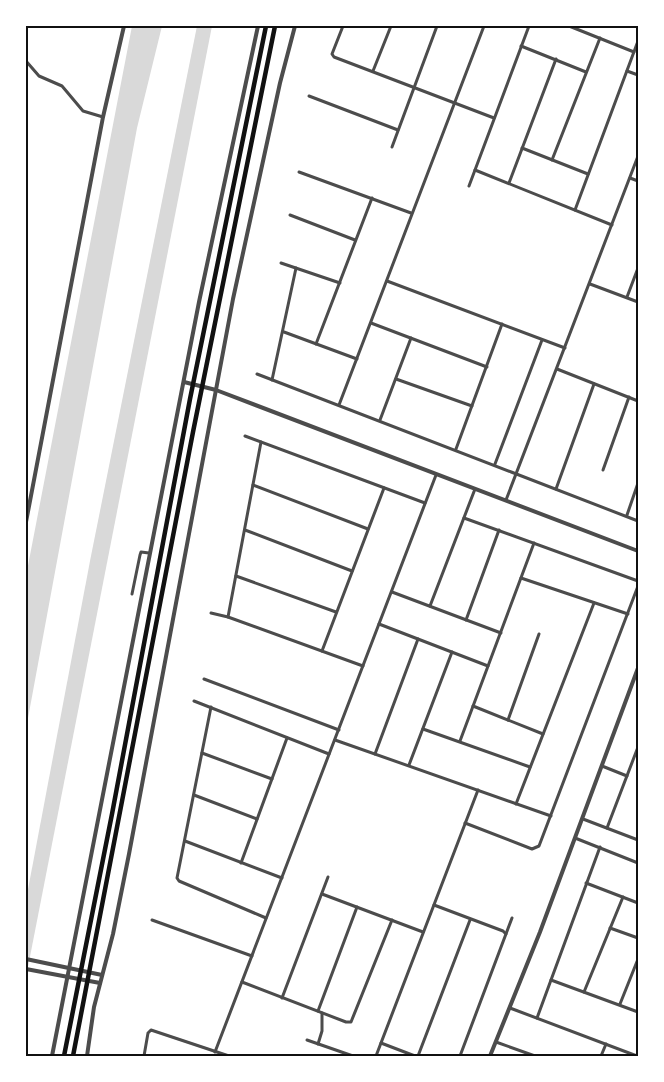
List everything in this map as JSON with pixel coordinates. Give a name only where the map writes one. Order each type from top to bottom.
[{"type":"highway","points":[[64,1056],[190,399],[266,26]]},
{"type":"highway","points":[[73,1056],[199,400],[276,26]]},
{"type":"street","points":[[26,522],[103,117],[124,26]]},
{"type":"street","points":[[52,1056],[210,248],[258,26]]},
{"type":"street","points":[[87,1056],[94,1007],[113,934],[127,866],[233,299],[280,83],[295,26]]},
{"type":"street","points":[[343,26],[333,56],[494,118]]},
{"type":"street","points":[[373,72],[391,26]]},
{"type":"street","points":[[392,147],[437,26]]},
{"type":"street","points":[[339,405],[484,26]]},
{"type":"street","points":[[468,186],[529,26]]},
{"type":"street","points":[[569,26],[634,52]]},
{"type":"street","points":[[552,160],[600,38]]},
{"type":"street","points":[[575,210],[639,41]]},
{"type":"street","points":[[521,46],[586,72]]},
{"type":"street","points":[[509,183],[556,59]]},
{"type":"street","points":[[26,61],[39,76],[62,86],[83,111],[103,117]]},
{"type":"street","points":[[627,71],[639,75]]},
{"type":"street","points":[[309,96],[398,130]]},
{"type":"street","points":[[522,148],[588,174]]},
{"type":"street","points":[[506,500],[639,156]]},
{"type":"street","points":[[475,170],[612,225]]},
{"type":"street","points":[[299,172],[411,213]]},
{"type":"street","points":[[630,178],[639,181]]},
{"type":"street","points":[[316,344],[372,198]]},
{"type":"street","points":[[290,215],[355,240]]},
{"type":"street","points":[[281,262],[340,283]]},
{"type":"street","points":[[273,380],[296,268]]},
{"type":"street","points":[[627,298],[639,268]]},
{"type":"street","points":[[386,281],[565,348]]},
{"type":"street","points":[[590,284],[639,302]]},
{"type":"street","points":[[371,323],[487,367]]},
{"type":"street","points":[[456,449],[502,324]]},
{"type":"street","points":[[284,332],[357,359]]},
{"type":"street","points":[[380,420],[411,338]]},
{"type":"street","points":[[495,464],[542,340]]},
{"type":"street","points":[[557,369],[639,401]]},
{"type":"street","points":[[257,374],[639,521]]},
{"type":"street","points":[[396,379],[472,406]]},
{"type":"street","points":[[184,382],[216,390],[639,551]]},
{"type":"street","points":[[556,490],[594,384]]},
{"type":"street","points":[[603,470],[629,398]]},
{"type":"street","points":[[245,436],[425,503]]},
{"type":"street","points":[[228,617],[261,442]]},
{"type":"street","points":[[215,1052],[436,475]]},
{"type":"street","points":[[626,516],[639,483]]},
{"type":"street","points":[[253,485],[368,528]]},
{"type":"street","points":[[322,651],[384,488]]},
{"type":"street","points":[[430,606],[475,489]]},
{"type":"street","points":[[465,518],[639,584],[539,846],[534,850],[465,823]]},
{"type":"street","points":[[244,530],[352,571]]},
{"type":"street","points":[[466,620],[499,530]]},
{"type":"street","points":[[460,741],[534,543]]},
{"type":"street","points":[[132,594],[141,552],[149,554]]},
{"type":"street","points":[[236,576],[336,612]]},
{"type":"street","points":[[521,578],[628,614]]},
{"type":"street","points":[[392,592],[501,633]]},
{"type":"street","points":[[516,804],[594,603]]},
{"type":"street","points":[[211,613],[228,617],[363,666]]},
{"type":"street","points":[[379,624],[488,666]]},
{"type":"street","points":[[508,720],[539,634]]},
{"type":"street","points":[[375,754],[418,639]]},
{"type":"street","points":[[409,766],[452,652]]},
{"type":"street","points":[[490,1056],[583,819],[639,668]]},
{"type":"street","points":[[204,679],[339,730]]},
{"type":"street","points":[[194,701],[329,754]]},
{"type":"street","points":[[473,706],[543,734]]},
{"type":"street","points":[[211,707],[178,880],[266,918]]},
{"type":"street","points":[[423,729],[530,767]]},
{"type":"street","points":[[241,863],[287,737]]},
{"type":"street","points":[[335,740],[551,816]]},
{"type":"street","points":[[607,828],[627,776],[637,758],[639,747]]},
{"type":"street","points":[[201,753],[272,779]]},
{"type":"street","points":[[602,766],[627,776]]},
{"type":"street","points":[[375,1056],[478,790]]},
{"type":"street","points":[[194,795],[257,819]]},
{"type":"street","points":[[583,819],[639,840]]},
{"type":"street","points":[[575,838],[639,863]]},
{"type":"street","points":[[184,841],[282,878]]},
{"type":"street","points":[[537,1018],[600,847]]},
{"type":"street","points":[[282,998],[328,878]]},
{"type":"street","points":[[586,883],[639,903]]},
{"type":"street","points":[[322,894],[423,932]]},
{"type":"street","points":[[584,992],[623,897]]},
{"type":"street","points":[[434,905],[506,934]]},
{"type":"street","points":[[318,1044],[322,1031],[320,1012],[357,907]]},
{"type":"street","points":[[460,1056],[512,918]]},
{"type":"street","points":[[152,920],[252,956]]},
{"type":"street","points":[[242,982],[351,1022],[392,920]]},
{"type":"street","points":[[381,1043],[417,1056],[470,920]]},
{"type":"street","points":[[610,928],[639,938]]},
{"type":"street","points":[[26,959],[102,975]]},
{"type":"street","points":[[620,1005],[639,959]]},
{"type":"street","points":[[26,969],[100,983]]},
{"type":"street","points":[[551,980],[639,1012]]},
{"type":"street","points":[[510,1008],[637,1056]]},
{"type":"street","points":[[144,1056],[148,1033],[151,1030],[229,1056]]},
{"type":"street","points":[[307,1040],[353,1056]]},
{"type":"street","points":[[496,1042],[523,1054],[535,1056]]},
{"type":"street","points":[[601,1056],[606,1044]]},
{"type":"shaded area","points":[[132,26],[162,26],[137,128],[26,729],[26,576]]},
{"type":"shaded area","points":[[197,26],[212,26],[26,977],[26,900],[90,561]]}]
